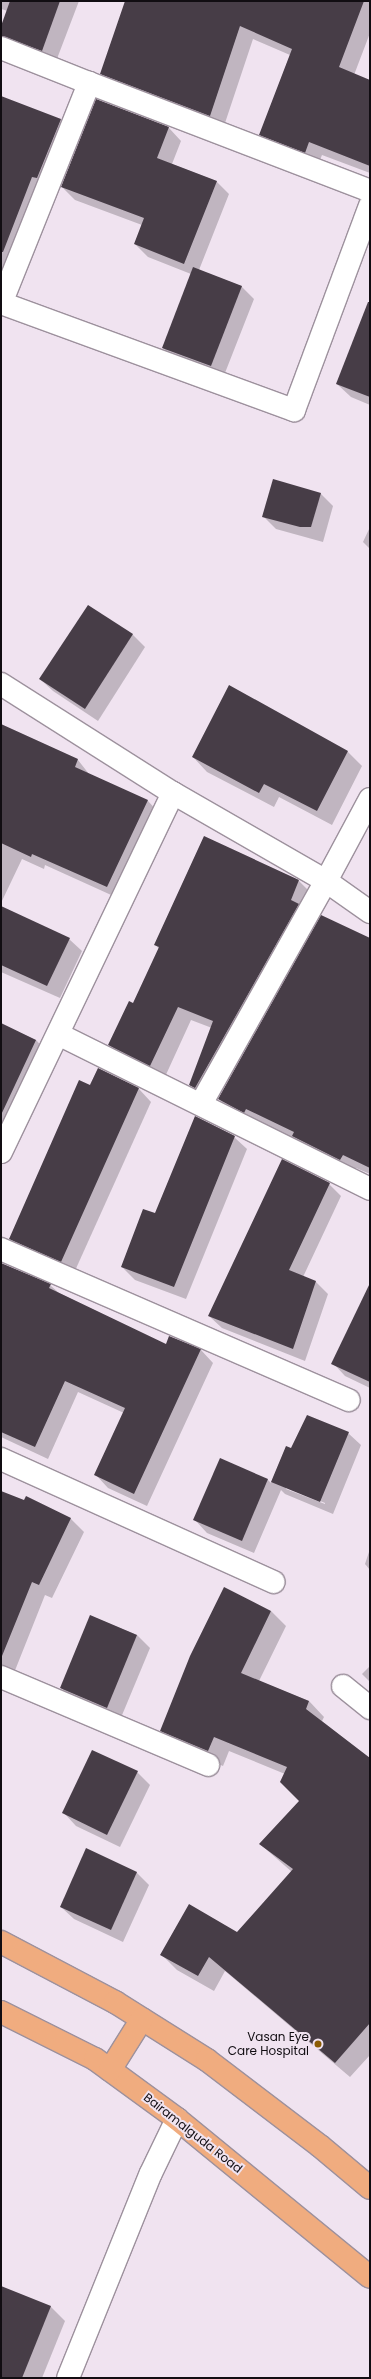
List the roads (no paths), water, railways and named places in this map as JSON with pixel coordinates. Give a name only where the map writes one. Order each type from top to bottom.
[{"type":"main road","points":[[1,1942],[115,2002],[207,2060],[320,2146],[370,2188]]},
{"type":"main road","name":"Bairamalguda Road","points":[[1,2012],[95,2059],[177,2119],[370,2277]]},
{"type":"main road","points":[[110,2070],[142,2019]]},
{"type":"street","points":[[1,48],[370,191]]},
{"type":"street","points":[[89,83],[1,302],[294,410],[370,206]]},
{"type":"street","points":[[1,684],[173,793],[326,881],[370,912]]},
{"type":"street","points":[[1,1152],[173,793]]},
{"type":"street","points":[[200,1104],[326,881],[370,799]]},
{"type":"street","points":[[58,1034],[370,1189]]},
{"type":"street","points":[[1,1249],[349,1400]]},
{"type":"street","points":[[1,1459],[274,1582]]},
{"type":"street","points":[[1,1677],[208,1765]]},
{"type":"street","points":[[343,1686],[370,1708]]},
{"type":"street","points":[[68,2378],[151,2173],[177,2119]]},
{"type":"place","name":"Vasan Eye Care Hospital","points":[[318,2044]]}]
